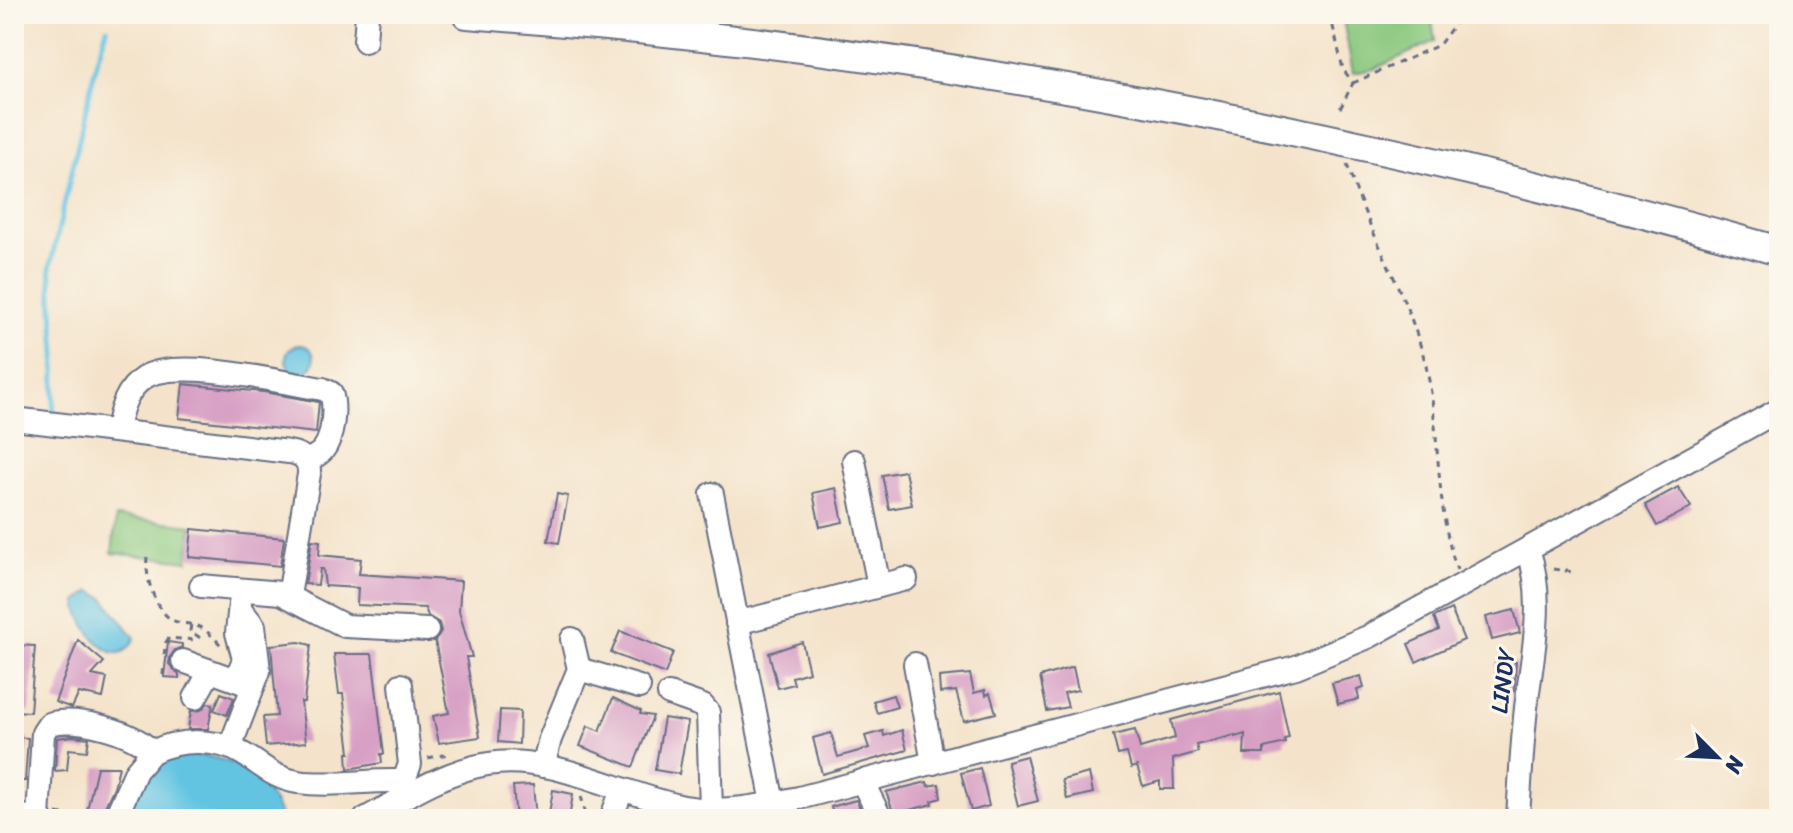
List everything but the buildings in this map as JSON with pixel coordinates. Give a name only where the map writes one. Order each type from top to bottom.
[{"type":"main road","points":[[467,14],[622,27],[832,52],[1137,101],[1449,166],[1779,251]]},
{"type":"street","points":[[365,41],[367,14]]},
{"type":"street","points":[[117,431],[125,401],[141,379],[153,373],[184,369],[323,389],[331,393],[333,401],[329,440],[324,449],[307,461]]},
{"type":"street","points":[[365,819],[408,788],[476,766],[501,762],[543,766],[699,812],[738,809],[933,763],[1309,663],[1368,637],[1779,410]]},
{"type":"street","points":[[14,419],[300,455],[307,461],[309,474],[289,596]]},
{"type":"street","points":[[854,461],[879,586]]},
{"type":"street","points":[[712,494],[773,803]]},
{"type":"street","name":"LINDY","points":[[1518,819],[1523,737],[1538,605],[1535,569],[1528,549]]},
{"type":"street","points":[[737,623],[906,579]]},
{"type":"street","points":[[201,586],[241,599],[273,592],[289,596],[345,626],[427,630]]},
{"type":"street","points":[[195,698],[231,679],[259,671],[250,652],[254,626],[241,599]]},
{"type":"street","points":[[543,766],[550,739],[579,669],[572,639]]},
{"type":"street","points":[[183,650],[193,663],[231,679]]},
{"type":"street","points":[[915,664],[933,763]]},
{"type":"street","points":[[579,669],[639,687]]},
{"type":"street","points":[[230,747],[231,679]]},
{"type":"street","points":[[401,685],[410,764],[408,788]]},
{"type":"street","points":[[669,694],[698,703],[708,712],[699,812]]},
{"type":"street","points":[[14,815],[40,819],[43,733],[49,724],[68,721],[118,732],[142,742],[152,752]]},
{"type":"street","points":[[115,819],[136,771],[152,752],[178,743],[230,747],[265,771],[297,782],[408,788]]},
{"type":"street","points":[[862,781],[881,819]]},
{"type":"street","points":[[611,819],[622,790]]},
{"type":"path","points":[[1330,14],[1343,69],[1353,83]]},
{"type":"path","points":[[1340,109],[1353,83],[1439,45],[1462,14]]},
{"type":"path","points":[[1347,164],[1424,359],[1433,411],[1443,513],[1452,555],[1464,585]]},
{"type":"path","points":[[147,557],[150,581],[163,610],[175,621],[207,631],[226,655],[231,679]]},
{"type":"path","points":[[183,650],[186,632],[190,631]]},
{"type":"green space","points":[[1342,14],[1431,14],[1435,41],[1374,69],[1353,73]]},
{"type":"green space","points":[[116,517],[192,525],[188,561],[112,553]]},
{"type":"water","points":[[300,345],[310,349],[314,359],[310,369],[300,373],[290,369],[286,359],[290,349]]},
{"type":"water","points":[[91,591],[104,598],[135,638],[127,649],[118,653],[109,651],[84,623],[77,602]]},
{"type":"water","points":[[174,754],[211,757],[240,767],[263,787],[282,819],[127,819],[143,781]]},
{"type":"waterway","points":[[53,416],[56,354],[50,267],[107,28]]}]
